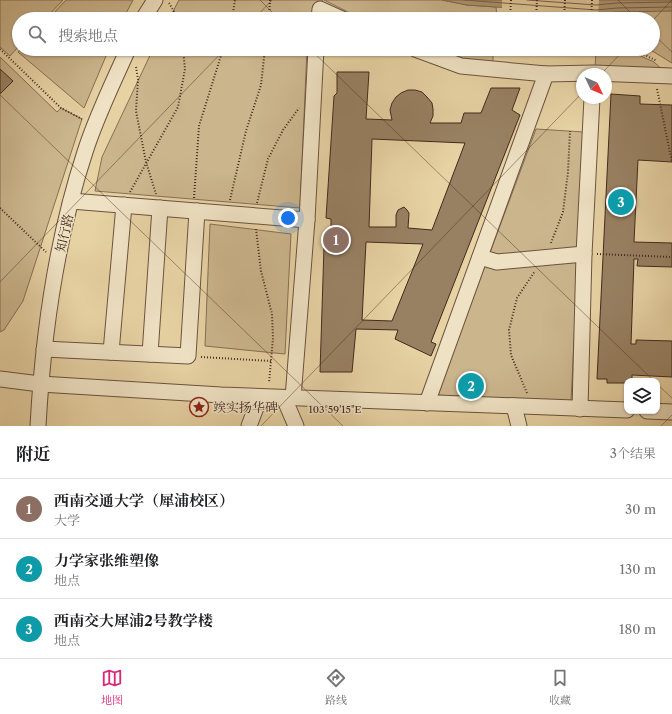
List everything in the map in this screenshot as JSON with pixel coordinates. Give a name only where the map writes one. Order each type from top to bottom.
[{"type":"street","points":[[147,12],[155,0]]},
{"type":"street","points":[[320,12],[320,9],[327,12]]},
{"type":"street","name":"知行路","points":[[38,426],[40,384],[44,349],[57,262],[71,201],[85,150],[125,56]]},
{"type":"street","points":[[296,426],[289,398],[307,220],[316,56]]},
{"type":"street","points":[[434,56],[461,66],[546,74],[576,74]]},
{"type":"street","points":[[612,72],[656,68],[672,76]]},
{"type":"street","points":[[427,403],[546,74]]},
{"type":"street","points":[[580,409],[584,254],[592,104]]},
{"type":"street","points":[[71,201],[307,220]]},
{"type":"street","points":[[111,352],[124,205]]},
{"type":"street","points":[[150,354],[160,208]]},
{"type":"street","points":[[44,349],[188,356],[197,211]]},
{"type":"street","points":[[480,257],[497,262],[584,254]]},
{"type":"street","points":[[0,379],[40,384],[221,395],[624,410]]},
{"type":"street","points":[[249,426],[264,397]]},
{"type":"street","points":[[514,406],[519,426]]},
{"type":"street","points":[[660,412],[672,412]]},
{"type":"path","points":[[167,0],[174,12]]},
{"type":"path","points":[[233,12],[235,0]]},
{"type":"path","points":[[269,12],[270,0]]},
{"type":"path","points":[[510,12],[511,0]]},
{"type":"path","points":[[536,12],[537,0]]},
{"type":"path","points":[[564,12],[565,0]]},
{"type":"path","points":[[591,12],[592,0]]},
{"type":"path","points":[[0,49],[61,108],[95,125]]},
{"type":"path","points":[[124,205],[133,185],[178,107],[185,69],[184,56]]},
{"type":"path","points":[[197,211],[194,198],[199,126],[221,56]]},
{"type":"path","points":[[228,213],[246,131],[261,85],[264,56]]},
{"type":"path","points":[[642,56],[656,68],[672,162]]},
{"type":"path","points":[[135,64],[138,79],[136,111],[146,162],[160,208]]},
{"type":"path","points":[[264,397],[271,361],[272,314],[258,250],[256,230],[257,201],[268,159],[283,130],[300,106],[313,95]]},
{"type":"path","points":[[0,208],[57,262]]},
{"type":"path","points":[[584,254],[672,257]]},
{"type":"path","points":[[188,356],[271,361]]},
{"type":"shaded area","points":[[0,0],[63,0],[52,12],[12,12],[12,54],[10,56],[0,47]]},
{"type":"shaded area","points":[[66,0],[133,0],[127,12],[55,12]]},
{"type":"shaded area","points":[[179,0],[323,0],[314,12],[173,12]]},
{"type":"shaded area","points":[[324,0],[442,0],[467,5],[496,7],[496,12],[348,12]]},
{"type":"shaded area","points":[[672,11],[672,63],[660,56],[660,12],[631,12]]},
{"type":"shaded area","points":[[23,56],[106,56],[84,108]]},
{"type":"shaded area","points":[[150,56],[307,56],[300,208],[95,191],[102,157]]},
{"type":"shaded area","points":[[445,56],[493,56],[493,65],[449,59]]},
{"type":"shaded area","points":[[596,56],[641,56],[654,62],[666,73],[612,71],[612,68],[595,68]]},
{"type":"shaded area","points":[[0,57],[57,112],[61,108],[82,119],[23,301],[4,330],[0,332]]},
{"type":"shaded area","points":[[536,129],[584,132],[571,402],[437,395]]},
{"type":"shaded area","points":[[210,224],[291,234],[285,354],[205,346]]},
{"type":"water","points":[[442,0],[672,0],[672,11],[567,12],[467,5]]},
{"type":"pier","points":[[502,0],[599,0],[598,12],[543,12],[502,9]]},
{"type":"building","points":[[0,69],[13,81],[0,94]]},
{"type":"building","points":[[337,72],[369,72],[366,119],[392,120],[390,110],[396,97],[408,90],[415,90],[422,92],[432,103],[433,116],[430,123],[461,123],[464,113],[481,113],[491,88],[520,88],[512,110],[520,115],[431,342],[436,344],[431,356],[395,339],[398,330],[356,329],[352,372],[320,372],[324,247],[329,241],[331,234],[331,219],[326,218],[334,96],[337,93]],"holes":[[[372,139],[465,143],[432,230],[408,228],[409,213],[404,207],[398,210],[396,215],[396,227],[369,227]],[[366,242],[423,244],[392,321],[362,320]]]},
{"type":"building","points":[[612,94],[640,96],[640,104],[672,105],[672,162],[638,160],[634,242],[672,243],[672,267],[637,266],[638,259],[634,259],[631,344],[636,344],[636,340],[672,341],[672,377],[632,375],[632,378],[624,378],[624,383],[607,383],[607,379],[597,379]]},
{"type":"place","name":"西南交大犀浦2号教学楼","points":[[621,202]]},
{"type":"place","name":"西南交通大学（犀浦校区）","points":[[336,240]]},
{"type":"place","name":"力学家张维塑像","points":[[471,386]]},
{"type":"place","name":"竢实扬华碑","points":[[199,407]]}]
